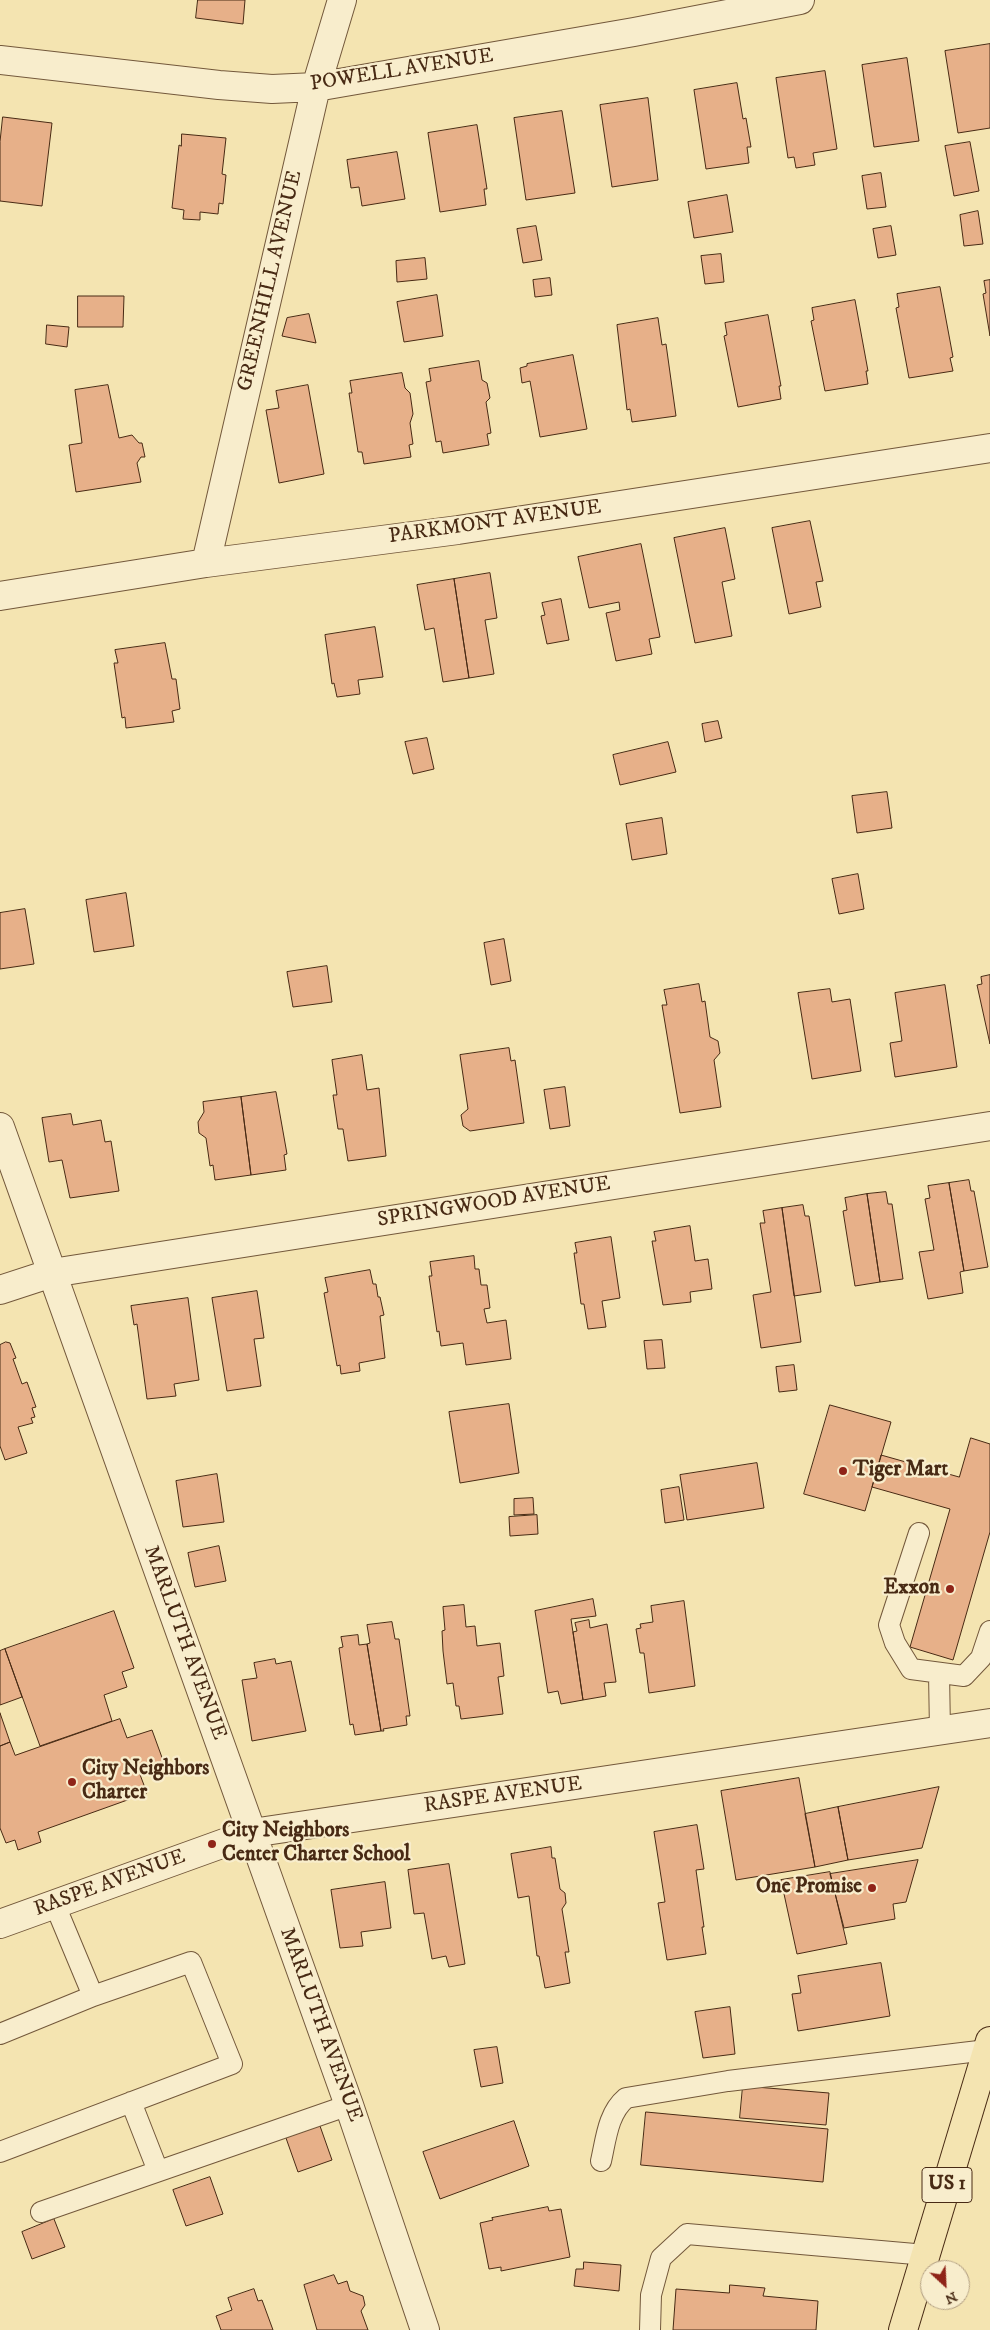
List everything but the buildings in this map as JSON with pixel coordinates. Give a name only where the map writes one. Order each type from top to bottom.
[{"type":"main road","name":"US 1","points":[[903,2330],[989,2045]]},
{"type":"street","name":"GREENHILL AVENUE","points":[[206,563],[316,87],[342,0]]},
{"type":"street","name":"POWELL AVENUE","points":[[0,60],[219,86],[272,90],[316,87],[634,32],[800,0]]},
{"type":"street","name":"PARKMONT AVENUE","points":[[0,596],[206,563],[458,530],[990,448]]},
{"type":"street","name":"SPRINGWOOD AVENUE","points":[[0,1290],[52,1273],[990,1126]]},
{"type":"street","name":"MARLUTH AVENUE","points":[[0,1127],[349,2105],[425,2330]]},
{"type":"street","name":"RASPE AVENUE","points":[[0,1924],[252,1833],[990,1723]]},
{"type":"lane","points":[[919,1532],[889,1625],[895,1643],[912,1669],[964,1676],[981,1658],[990,1631]]},
{"type":"lane","points":[[939,1673],[940,1731]]},
{"type":"lane","points":[[55,1905],[93,1996]]},
{"type":"lane","points":[[0,2034],[93,1996],[191,1962],[232,2064],[0,2152]]},
{"type":"lane","points":[[601,2162],[614,2112],[618,2105],[626,2098],[728,2081],[989,2045]]},
{"type":"lane","points":[[131,2102],[158,2171]]},
{"type":"lane","points":[[41,2212],[349,2105]]},
{"type":"lane","points":[[650,2330],[651,2295],[662,2258],[687,2234],[926,2255]]},
{"type":"place","name":"Tiger Mart","points":[[843,1471]]},
{"type":"place","name":"Exxon","points":[[950,1589]]},
{"type":"place","name":"City Neighbors Charter","points":[[72,1782]]},
{"type":"place","name":"City Neighbors Center Charter School","points":[[212,1844]]},
{"type":"place","name":"One Promise","points":[[872,1888]]}]
